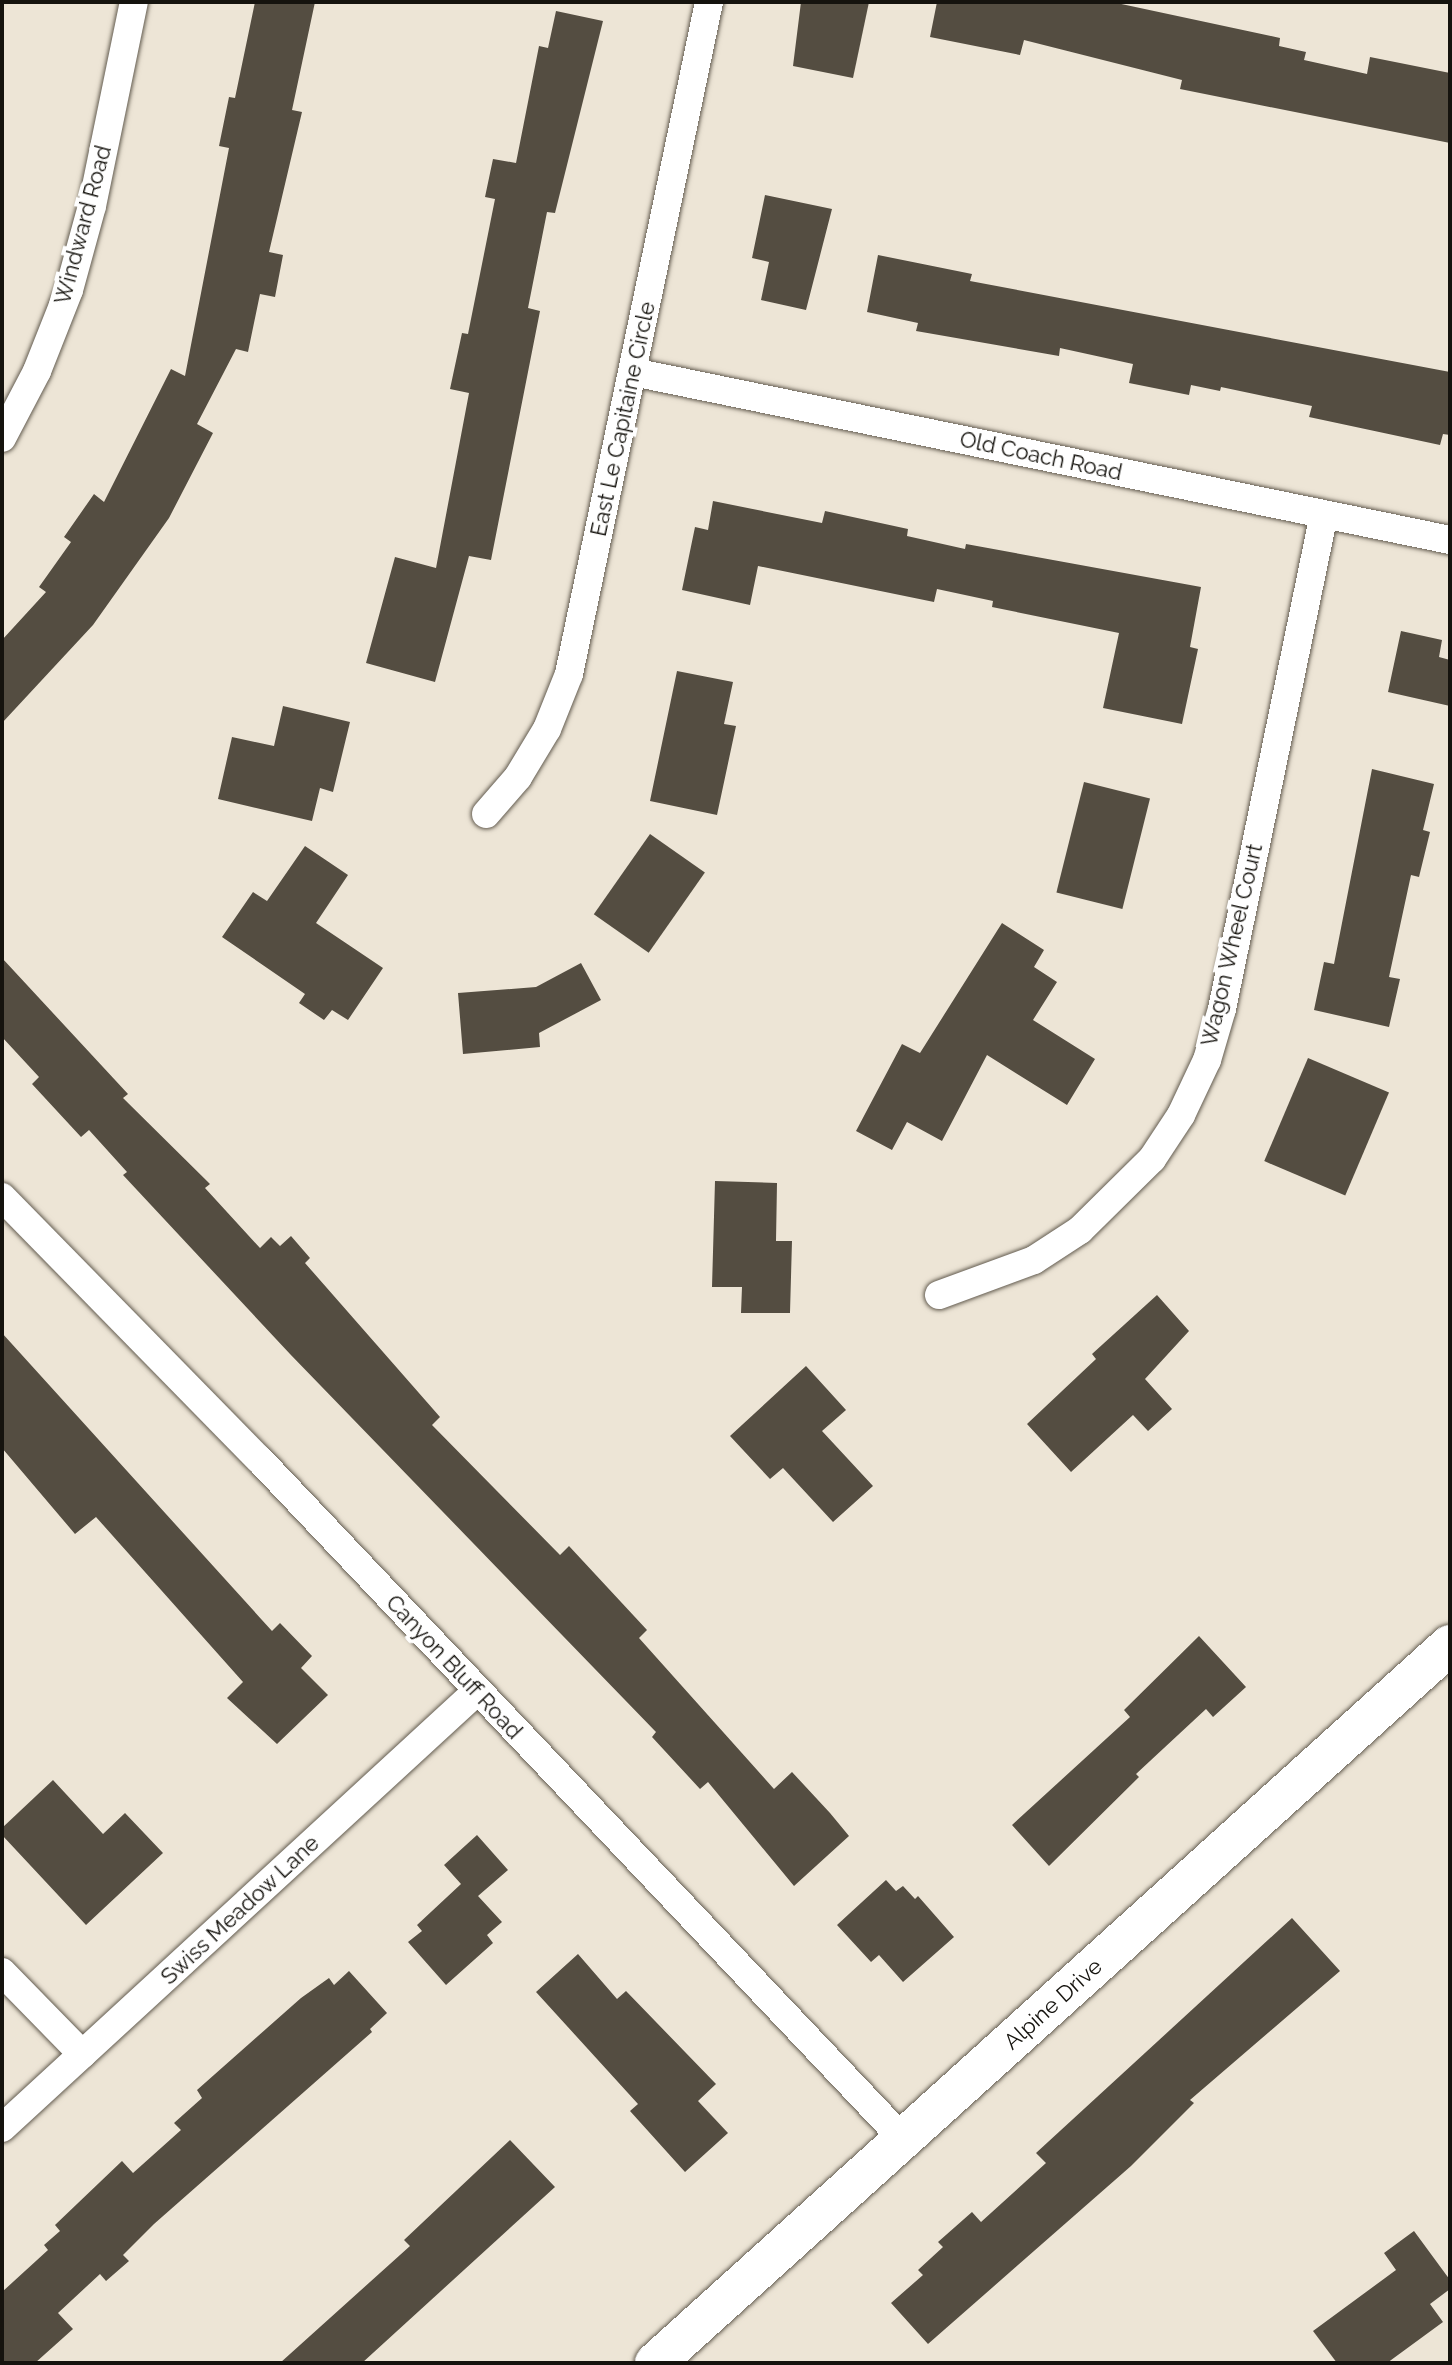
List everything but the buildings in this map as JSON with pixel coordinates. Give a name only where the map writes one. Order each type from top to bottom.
[{"type":"street","name":"Windward Road","points":[[2,438],[37,371],[69,290],[92,206],[134,2]]},
{"type":"street","name":"East Le Capitaine Circle","points":[[486,814],[518,777],[547,729],[569,674],[709,2]]},
{"type":"street","name":"Old Coach Road","points":[[633,372],[1450,540]]},
{"type":"street","name":"Wagon Wheel Court","points":[[939,1295],[1006,1273],[1080,1230],[1152,1159],[1181,1115],[1207,1060],[1222,1009],[1324,514]]},
{"type":"street","name":"Canyon Bluff Road","points":[[2,1197],[903,2139]]},
{"type":"street","name":"Alpine Drive","points":[[655,2363],[1450,1645]]},
{"type":"street","name":"Swiss Meadow Lane","points":[[2,2128],[477,1691]]},
{"type":"street","points":[[2,1972],[82,2054]]}]
